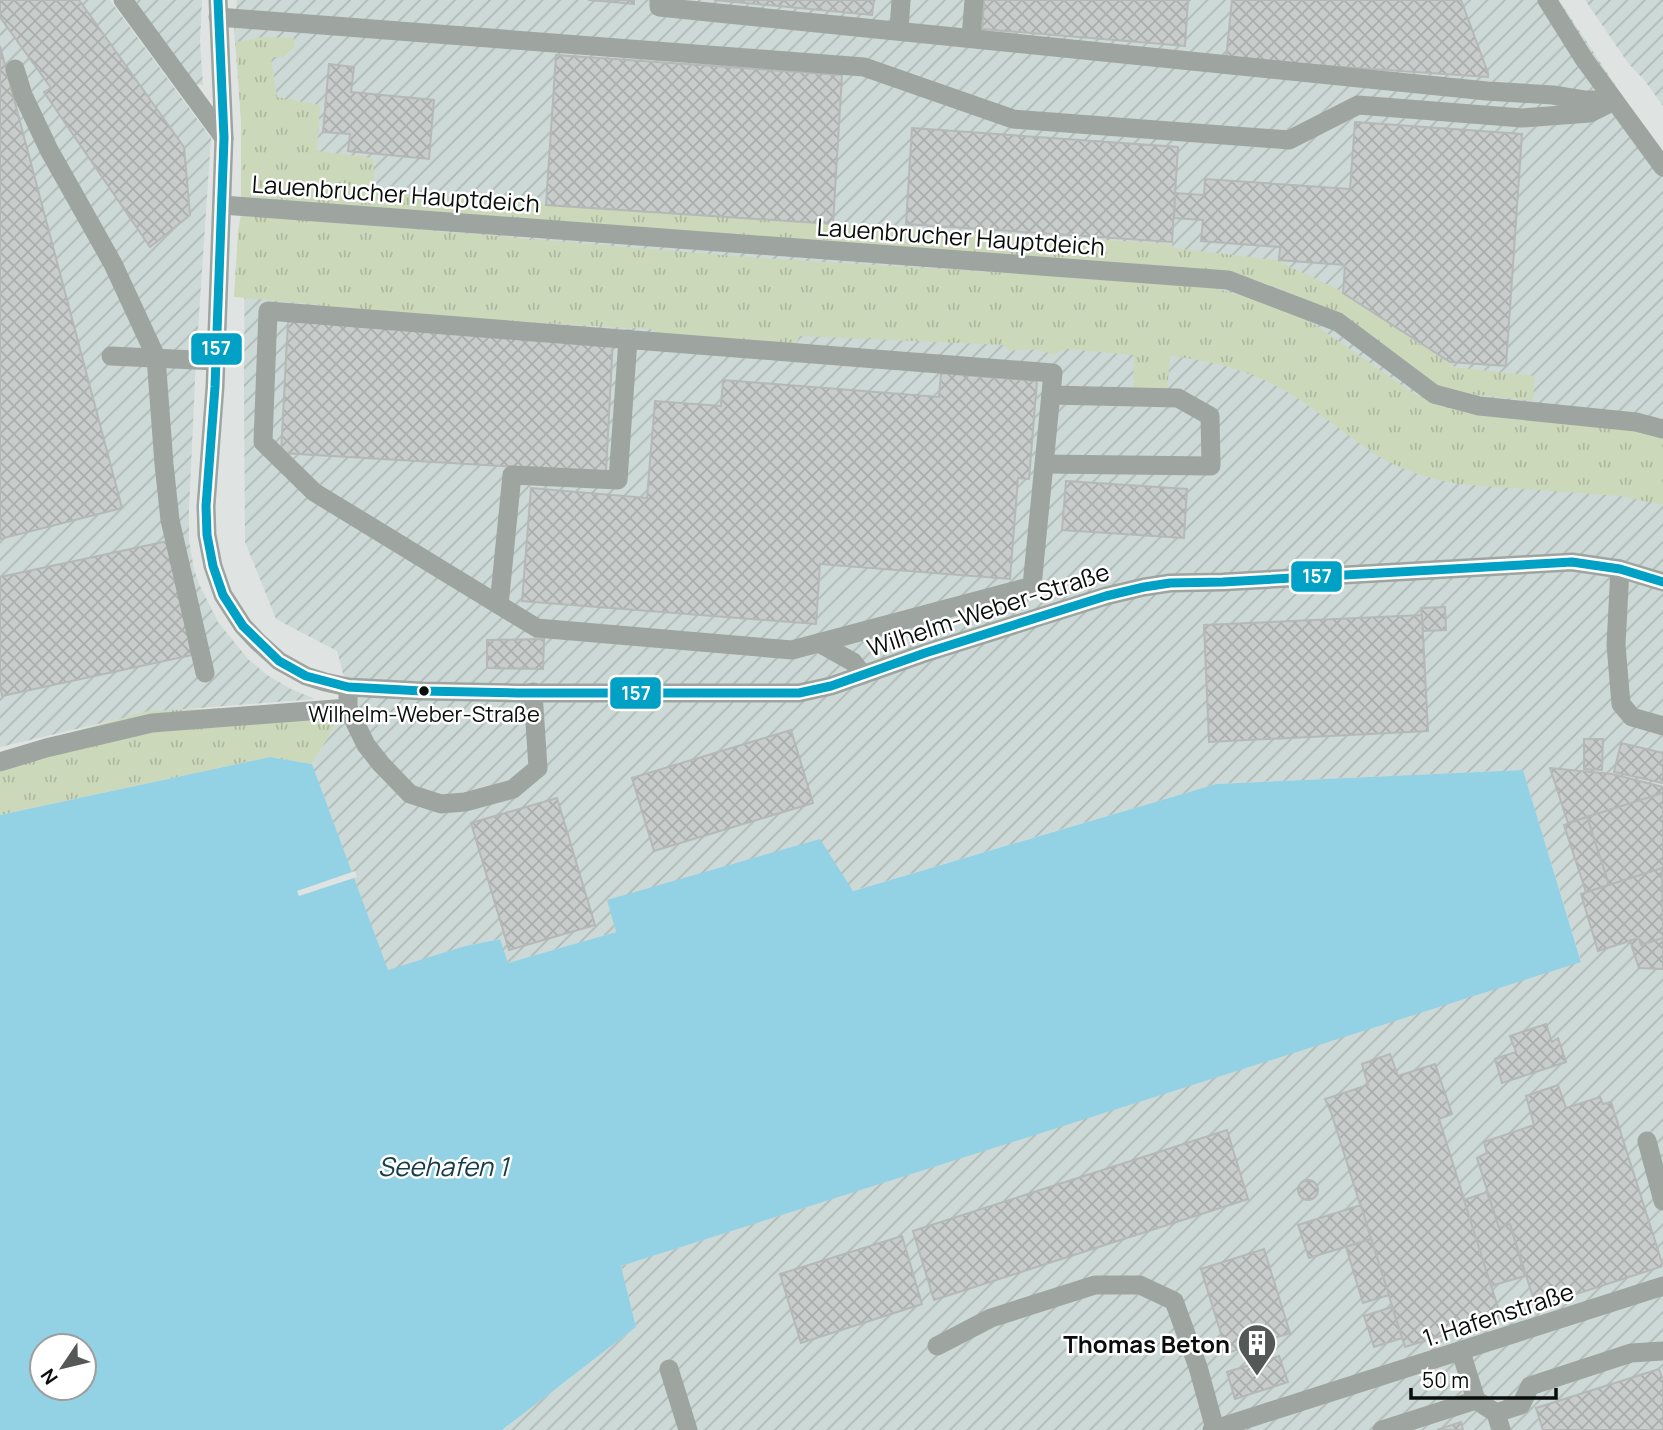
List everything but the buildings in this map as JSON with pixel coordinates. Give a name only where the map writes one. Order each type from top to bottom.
[{"type":"street","points":[[123,0],[224,138]]},
{"type":"street","points":[[659,0],[659,7],[1584,100],[1614,100]]},
{"type":"street","points":[[899,30],[901,0]]},
{"type":"street","points":[[971,37],[974,0]]},
{"type":"street","points":[[1547,0],[1584,59],[1663,167]]},
{"type":"street","points":[[218,9],[864,67],[1013,119],[1289,140],[1359,105],[1522,118],[1590,113],[1614,100]]},
{"type":"street","name":"Wilhelm-Weber-Straße","points":[[218,9],[224,138],[216,361],[206,506],[207,535],[213,566],[223,595],[243,626],[279,662],[306,676],[348,687],[422,691],[799,693],[831,686],[925,653],[1144,586],[1572,562],[1620,569],[1663,582]]},
{"type":"street","points":[[15,69],[23,95],[49,150],[113,264],[156,358],[163,464],[170,520],[205,673]]},
{"type":"street","name":"Lauenbrucher Hauptdeich","points":[[222,205],[1228,280],[1338,322],[1434,394],[1479,406],[1636,422],[1663,429]]},
{"type":"street","points":[[268,311],[628,339],[1053,373],[1032,586],[792,650],[537,628],[314,492],[263,442],[268,311]]},
{"type":"street","points":[[499,605],[512,475],[618,480],[628,339]]},
{"type":"street","points":[[111,356],[216,361]]},
{"type":"street","points":[[1044,464],[1211,466],[1210,416],[1178,398],[1051,395]]},
{"type":"street","points":[[1620,569],[1616,645],[1621,704],[1632,717],[1663,726]]},
{"type":"street","points":[[819,643],[853,662],[863,675]]},
{"type":"street","points":[[348,687],[348,708],[366,745],[381,764],[410,794],[441,804],[466,802],[513,789],[538,768],[533,692]]},
{"type":"street","points":[[0,762],[46,748],[152,723],[348,708]]},
{"type":"street","points":[[1647,1141],[1663,1201]]},
{"type":"street","points":[[937,1346],[991,1318],[1095,1285],[1140,1284],[1174,1301],[1198,1367],[1213,1430]]},
{"type":"street","name":"1. Hafenstraße","points":[[1213,1430],[1663,1286]]},
{"type":"street","points":[[1461,1352],[1476,1400],[1499,1422],[1521,1405],[1530,1386],[1631,1353],[1663,1351]]},
{"type":"street","points":[[669,1368],[688,1430]]},
{"type":"street","points":[[1382,1430],[1476,1400]]},
{"type":"shaded area","points":[[0,0],[110,0],[211,138],[189,510],[189,541],[194,569],[218,622],[248,659],[267,675],[315,699],[149,712],[0,747]]},
{"type":"shaded area","points":[[135,0],[202,0],[200,41],[203,85],[193,84]]},
{"type":"shaded area","points":[[237,0],[1559,0],[1663,157],[1663,1430],[502,1430],[636,1327],[621,1266],[1581,961],[1523,770],[1216,784],[852,891],[608,901],[616,932],[508,963],[499,939],[465,946],[388,971],[312,764],[350,699],[337,651],[276,619],[245,542],[245,167],[234,31]]},
{"type":"shaded area","points":[[1585,0],[1663,0],[1663,106],[1628,63]]},
{"type":"green space","points":[[263,37],[294,38],[294,46],[284,57],[271,57],[277,97],[320,105],[317,151],[373,158],[375,192],[833,224],[1172,244],[1173,248],[1276,260],[1337,289],[1455,367],[1535,376],[1533,401],[1442,391],[1325,312],[1281,289],[1238,276],[241,198],[241,122],[236,42]]},
{"type":"green space","points":[[241,215],[759,258],[1146,281],[1214,288],[1283,309],[1314,324],[1413,393],[1436,405],[1467,413],[1615,423],[1663,436],[1663,505],[1620,496],[1459,484],[1424,476],[1379,456],[1305,403],[1269,382],[1214,363],[1185,358],[1170,356],[1167,391],[1133,388],[1134,355],[1066,349],[1054,355],[1032,350],[1009,351],[1004,345],[800,336],[794,347],[665,337],[651,329],[381,314],[234,297]]},
{"type":"green space","points":[[350,699],[312,764],[270,757],[0,815],[0,752],[148,711],[338,704]]},
{"type":"water","name":"Seehafen 1","points":[[270,757],[312,764],[388,970],[465,946],[500,939],[508,963],[616,932],[607,900],[820,839],[853,891],[1216,784],[1523,770],[1581,962],[621,1266],[636,1327],[502,1430],[0,1430],[0,815]]},
{"type":"pier","points":[[355,871],[357,877],[299,896],[297,891]]},
{"type":"transit line","name":"157","points":[[218,0],[224,138],[215,387],[206,506],[207,535],[213,566],[223,595],[243,626],[279,661],[306,676],[348,687],[422,691],[799,693],[831,686],[925,653],[1106,596],[1170,583],[1572,562],[1620,569],[1663,582]]},
{"type":"place","name":"Wilhelm-Weber-Straße","points":[[424,691]]},
{"type":"place","name":"Thomas Beton","points":[[1257,1377]]}]
